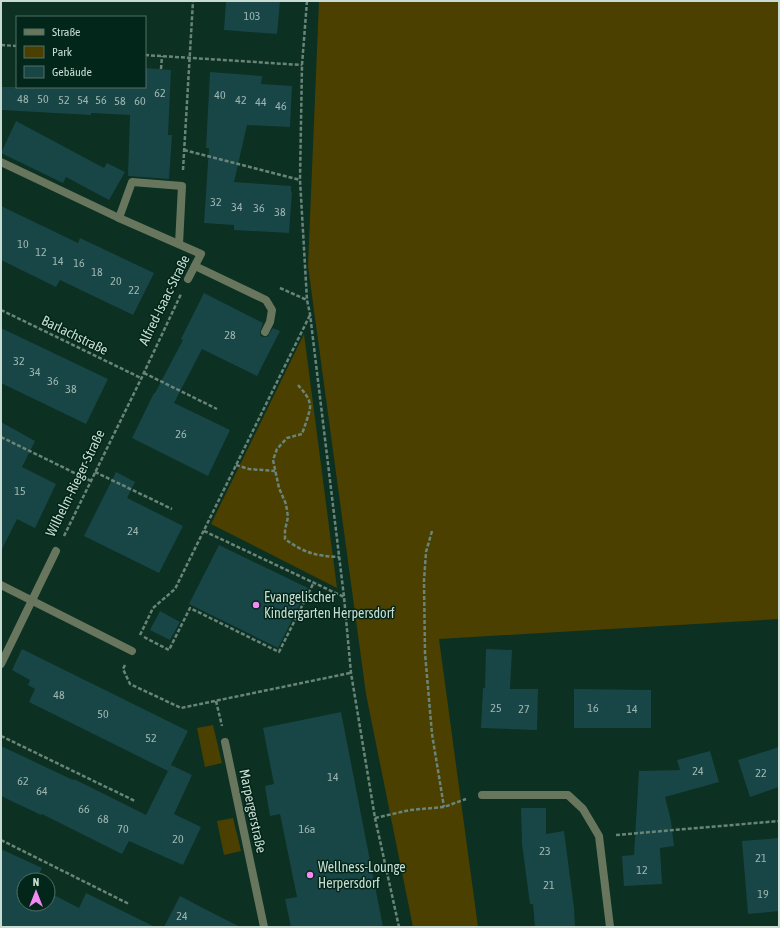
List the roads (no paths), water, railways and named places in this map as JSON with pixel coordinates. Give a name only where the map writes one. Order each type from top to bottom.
[{"type":"street","name":"Alfred-Isaac-Straße","points":[[1,162],[119,218],[201,254],[188,279]]},
{"type":"street","name":"Alfred-Isaac-Straße","points":[[119,218],[132,182],[182,186],[178,244]]},
{"type":"street","points":[[195,266],[266,300],[272,310],[270,322],[265,332]]},
{"type":"street","name":"Wilhelm-Rieger-Straße","points":[[1,664],[56,551]]},
{"type":"street","points":[[1,585],[132,651]]},
{"type":"street","name":"Marpergerstraße","points":[[225,742],[264,927]]},
{"type":"street","points":[[482,794],[568,795],[583,809],[599,836],[610,927]]},
{"type":"place","name":"Evangelischer Kindergarten Herpersdorf","points":[[256,605]]},
{"type":"place","name":"Wellness-Lounge Herpersdorf","points":[[310,875]]}]
